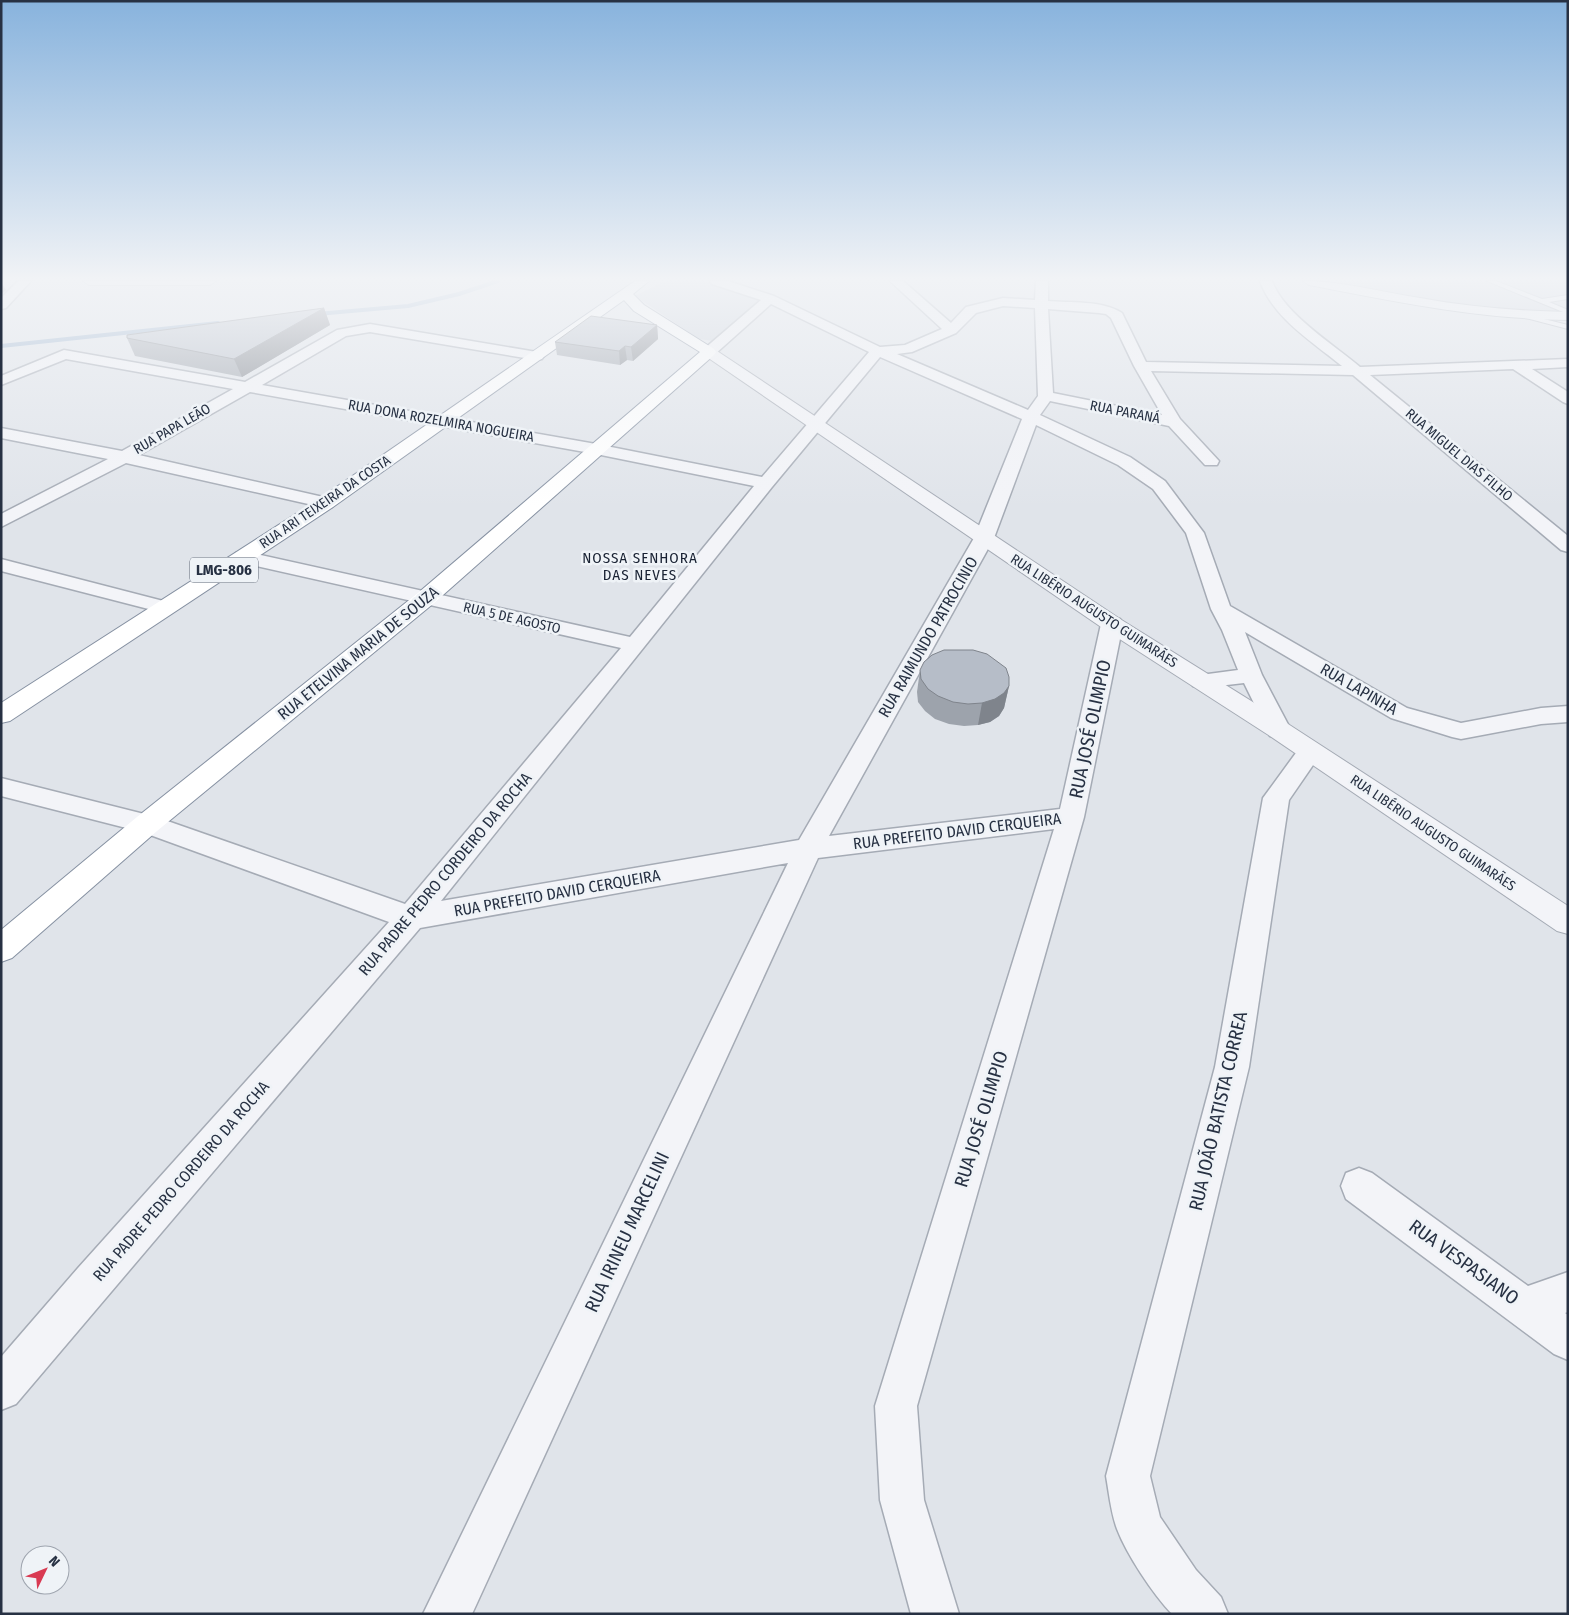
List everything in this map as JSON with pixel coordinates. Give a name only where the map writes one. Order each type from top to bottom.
[{"type":"highway","name":"RUA ARI TEIXEIRA DA COSTA","points":[[1,715],[326,503],[537,356]]},
{"type":"highway","name":"RUA ETELVINA MARIA DE SOUZA","points":[[1,949],[147,824],[426,598],[704,356]]},
{"type":"street","name":"RUA DONA ROZELMIRA NOGUEIRA","points":[[1,381],[58,356]]},
{"type":"street","name":"RUA DONA ROZELMIRA NOGUEIRA","points":[[77,356],[445,421],[766,483]]},
{"type":"street","name":"RUA PAPA LEÃO","points":[[1,521],[124,457],[299,356]]},
{"type":"street","name":"RUA LIBÉRIO AUGUSTO GUIMARÃES","points":[[715,356],[1112,624],[1278,730],[1568,922]]},
{"type":"street","name":"RUA PADRE PEDRO CORDEIRO DA ROCHA","points":[[1,1389],[92,1282],[411,918],[766,483],[873,356]]},
{"type":"street","points":[[890,356],[1031,417],[1124,461],[1159,485],[1195,533],[1221,609],[1234,630],[1251,675],[1278,730]]},
{"type":"street","points":[[1031,417],[1046,396],[1044,356]]},
{"type":"street","points":[[1136,356],[1174,422],[1212,461]]},
{"type":"street","name":"RUA MIGUEL DIAS FILHO","points":[[1340,356],[1568,546]]},
{"type":"street","points":[[1141,366],[1358,371],[1568,363]]},
{"type":"street","points":[[1516,365],[1568,399]]},
{"type":"street","name":"RUA PARANÁ","points":[[1046,396],[1174,422]]},
{"type":"street","name":"RUA RAIMUNDO PATROCINIO","points":[[808,850],[984,538],[1031,417]]},
{"type":"street","points":[[1,433],[124,457],[326,503]]},
{"type":"street","name":"RUA 5 DE AGOSTO","points":[[243,558],[635,645]]},
{"type":"street","points":[[1,565],[164,607]]},
{"type":"street","name":"RUA LAPINHA","points":[[1221,609],[1399,713],[1461,731],[1541,716],[1568,714]]},
{"type":"street","name":"RUA JOSÉ OLIMPIO","points":[[935,1614],[902,1500],[896,1406],[1071,817],[1112,624]]},
{"type":"street","points":[[1201,681],[1251,675]]},
{"type":"street","name":"RUA JOÃO BATISTA CORREA","points":[[1204,1614],[1179,1587],[1139,1527],[1128,1476],[1232,1067],[1276,798],[1310,752]]},
{"type":"street","name":"RUA PREFEITO DAVID CERQUEIRA","points":[[1,787],[147,824],[411,918],[808,850],[1071,817]]},
{"type":"street","name":"RUA IRINEU MARCELINI","points":[[447,1614],[808,850]]},
{"type":"street","name":"RUA VESPASIANO","points":[[1359,1186],[1568,1340]]},
{"type":"street","points":[[1525,1307],[1568,1292]]},
{"type":"building","points":[[221,356],[239,356],[234,359]]},
{"type":"building","points":[[944,650],[973,650],[987,654],[1006,668],[1009,686],[1004,693],[995,699],[982,703],[953,702],[938,696],[928,689],[921,679],[920,670],[924,662],[932,655]]},
{"type":"district","name":"NOSSA SENHORA DAS NEVES","points":[[640,566]]}]
